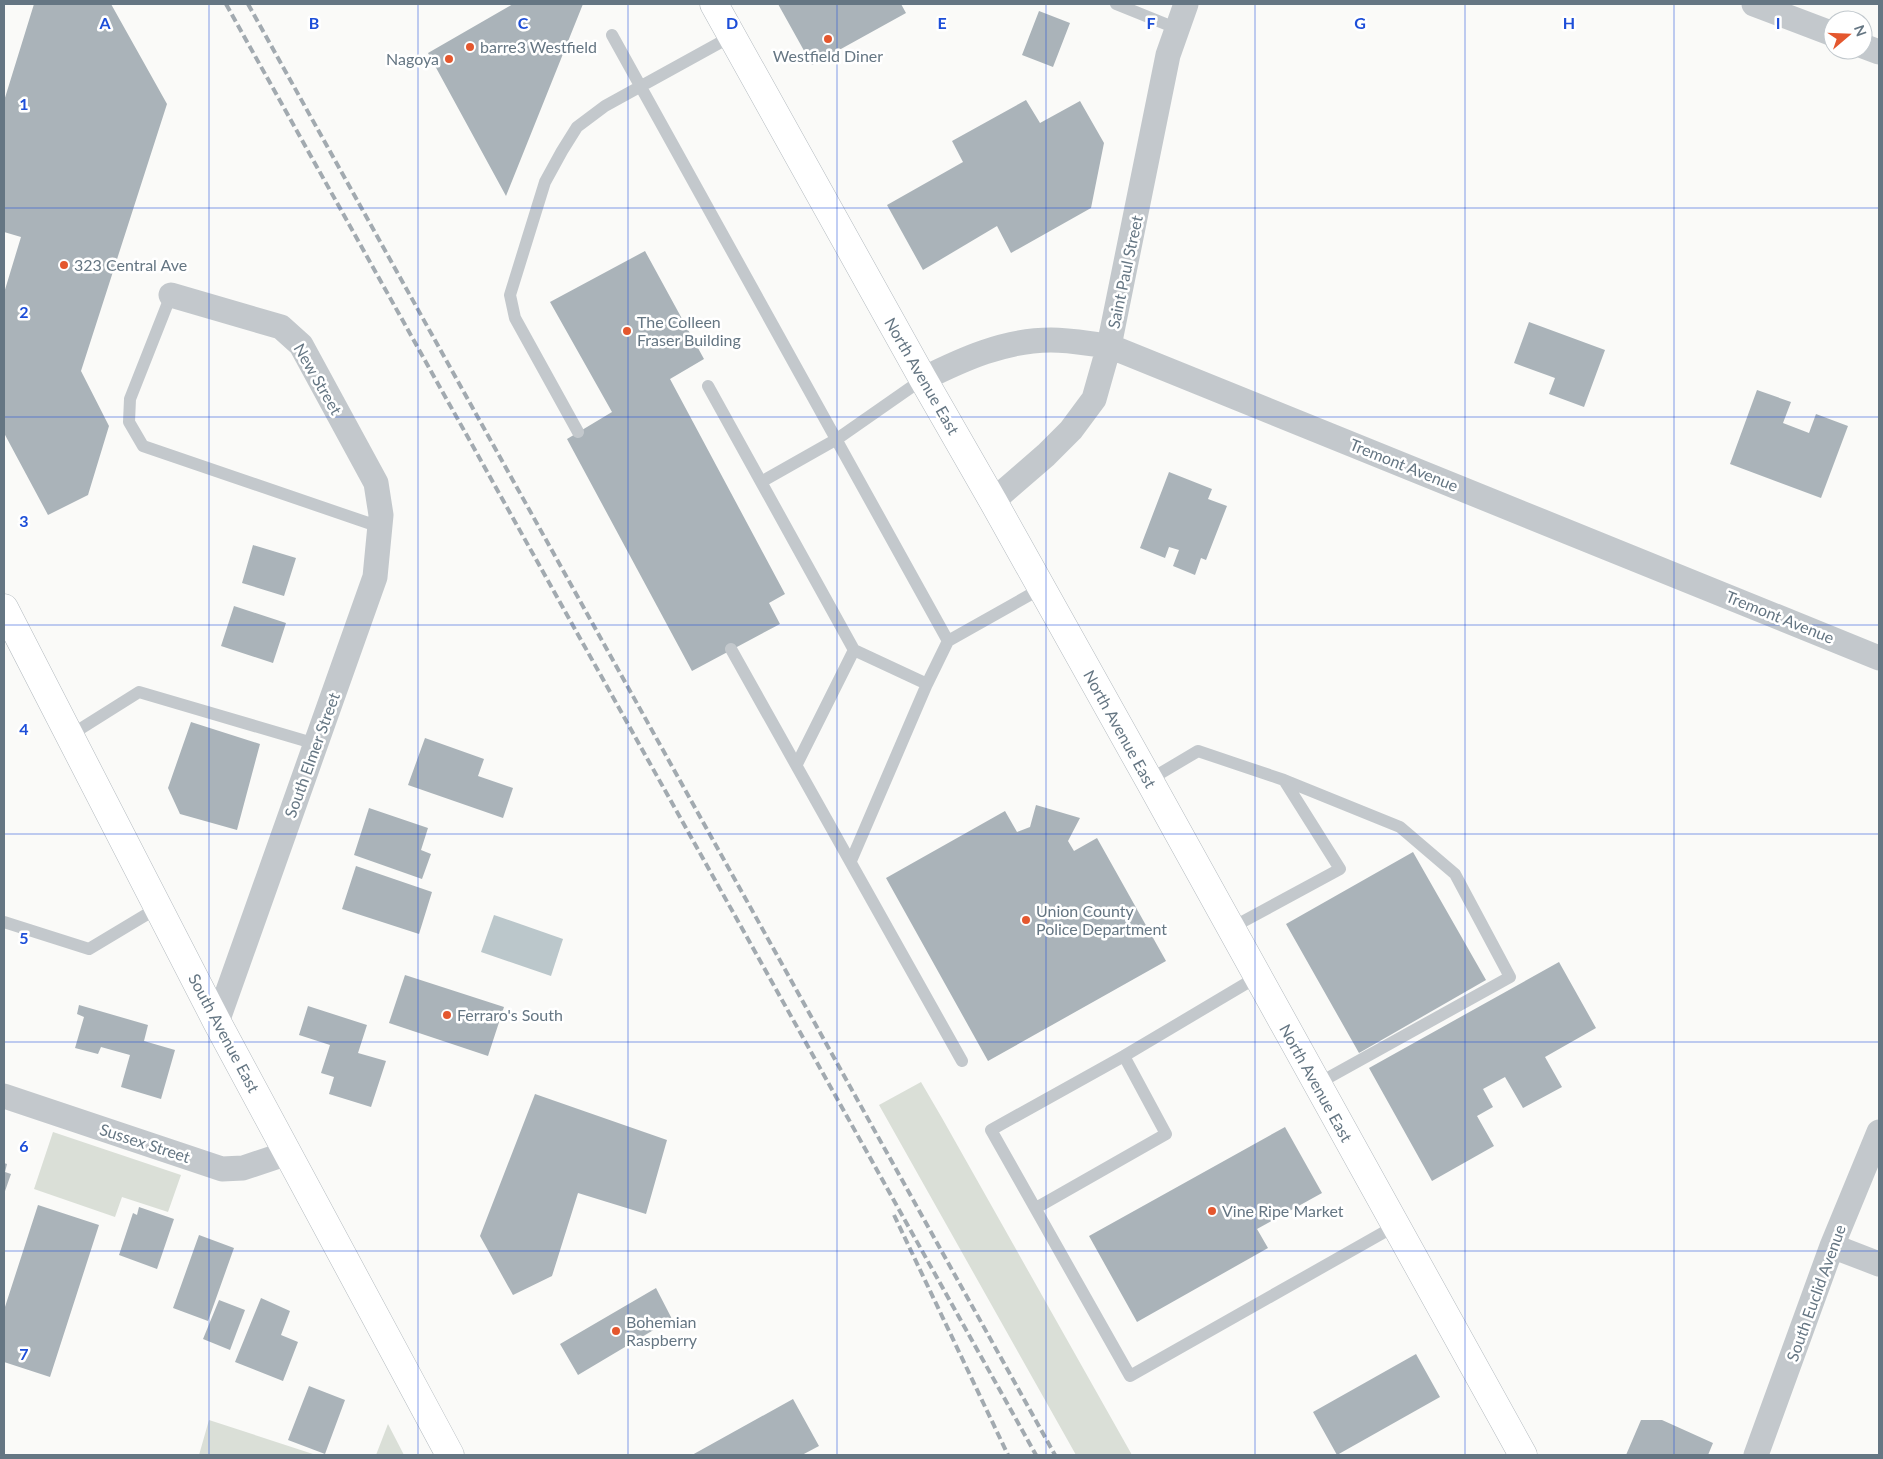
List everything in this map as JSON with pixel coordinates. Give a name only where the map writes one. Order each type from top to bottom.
[{"type":"main road","name":"North Avenue East","points":[[714,4],[1042,588],[1523,1455]]},
{"type":"main road","name":"South Avenue East","points":[[4,608],[218,1022],[450,1455]]},
{"type":"street","name":"Saint Paul Street","points":[[993,501],[1046,455],[1071,430],[1094,399],[1109,346],[1168,55],[1186,4]]},
{"type":"street","points":[[1754,4],[1823,30]]},
{"type":"street","name":"New Street","points":[[171,295],[282,327],[301,345],[376,483]]},
{"type":"street","name":"Tremont Avenue","points":[[923,379],[963,359],[1009,345],[1051,340],[1109,346],[1879,658]]},
{"type":"street","name":"South Elmer Street","points":[[218,1022],[376,577],[381,515],[376,483]]},
{"type":"street","name":"Sussex Street","points":[[4,1096],[222,1169],[243,1168],[288,1153]]},
{"type":"street","name":"South Euclid Avenue","points":[[1756,1455],[1832,1246],[1879,1132]]},
{"type":"street","points":[[1832,1246],[1879,1264]]},
{"type":"lane","points":[[1116,4],[1178,28]]},
{"type":"lane","points":[[612,35],[948,641]]},
{"type":"lane","points":[[578,432],[515,318],[510,295],[545,182],[577,127],[605,106],[732,36]]},
{"type":"lane","points":[[171,295],[130,399],[128,422],[143,446],[380,527]]},
{"type":"lane","points":[[761,482],[836,439],[923,379]]},
{"type":"lane","points":[[708,386],[854,650],[927,684]]},
{"type":"lane","points":[[851,861],[927,684],[948,641],[1042,588]]},
{"type":"lane","points":[[731,649],[962,1061]]},
{"type":"lane","points":[[797,764],[854,650]]},
{"type":"lane","points":[[70,736],[139,692],[316,744]]},
{"type":"lane","points":[[1149,780],[1198,751],[1284,780],[1400,828],[1455,874],[1510,977],[1317,1084]]},
{"type":"lane","points":[[1231,928],[1340,869],[1284,780]]},
{"type":"lane","points":[[4,922],[89,949],[159,907]]},
{"type":"lane","points":[[1257,978],[1124,1056],[991,1130],[1130,1376],[1395,1226]]},
{"type":"lane","points":[[1036,1208],[1166,1134],[1124,1056]]},
{"type":"shaded area","points":[[494,915],[563,939],[551,976],[481,952]]},
{"type":"shaded area","points":[[921,1082],[1132,1455],[1076,1455],[879,1105]]},
{"type":"shaded area","points":[[53,1132],[181,1175],[168,1212],[122,1197],[115,1217],[34,1189]]},
{"type":"shaded area","points":[[209,1420],[316,1455],[199,1455]]},
{"type":"shaded area","points":[[388,1424],[404,1455],[376,1455]]},
{"type":"building","name":"323 Central Ave","points":[[34,4],[111,4],[167,104],[81,371],[109,426],[88,495],[48,515],[4,433],[4,293],[21,237],[4,232],[4,101]]},
{"type":"building","points":[[513,4],[583,4],[506,196],[428,53]]},
{"type":"building","name":"Westfield Diner","points":[[778,4],[901,4],[906,13],[812,65]]},
{"type":"building","points":[[1039,11],[1070,23],[1053,67],[1022,55]]},
{"type":"building","points":[[1026,100],[1040,123],[1080,101],[1104,143],[1091,208],[1011,253],[997,226],[923,270],[887,205],[963,162],[952,141]]},
{"type":"building","points":[[645,251],[704,359],[670,379],[785,594],[769,603],[780,624],[692,671],[567,439],[612,412],[550,302]]},
{"type":"building","points":[[1529,322],[1605,350],[1584,407],[1549,394],[1555,378],[1514,363]]},
{"type":"building","points":[[1757,390],[1791,402],[1783,423],[1809,433],[1816,414],[1848,426],[1821,498],[1730,464]]},
{"type":"building","points":[[1169,472],[1212,489],[1208,499],[1227,506],[1206,560],[1201,558],[1195,575],[1173,566],[1179,550],[1169,547],[1165,558],[1140,548]]},
{"type":"building","points":[[253,545],[296,558],[284,596],[242,583]]},
{"type":"building","points":[[234,606],[286,623],[273,663],[221,646]]},
{"type":"building","points":[[191,722],[260,744],[237,830],[180,814],[168,788]]},
{"type":"building","points":[[425,738],[484,759],[478,776],[513,788],[503,818],[408,785]]},
{"type":"building","name":"Union County Police Department","points":[[1036,805],[1080,818],[1068,841],[1074,851],[1097,838],[1166,961],[988,1061],[886,878],[1005,811],[1017,832],[1030,827]]},
{"type":"building","points":[[369,808],[428,828],[421,850],[431,854],[422,879],[354,855]]},
{"type":"building","points":[[1413,852],[1486,980],[1359,1053],[1286,924]]},
{"type":"building","points":[[356,866],[432,892],[419,934],[342,909]]},
{"type":"building","points":[[1559,962],[1596,1028],[1545,1057],[1562,1087],[1523,1108],[1505,1077],[1483,1089],[1493,1107],[1477,1116],[1494,1146],[1432,1181],[1369,1068]]},
{"type":"building","name":"Ferraro's South","points":[[405,975],[504,1007],[488,1056],[389,1023]]},
{"type":"building","points":[[79,1005],[148,1025],[144,1041],[175,1050],[161,1099],[121,1087],[130,1055],[101,1047],[98,1054],[75,1048],[84,1017],[77,1014]]},
{"type":"building","points":[[308,1006],[367,1025],[358,1053],[386,1061],[371,1107],[329,1094],[334,1077],[321,1073],[330,1045],[299,1035]]},
{"type":"building","points":[[535,1094],[667,1140],[646,1214],[578,1193],[552,1276],[513,1295],[480,1236]]},
{"type":"building","name":"Vine Ripe Market","points":[[1285,1127],[1322,1193],[1257,1229],[1268,1248],[1137,1322],[1089,1236]]},
{"type":"building","points":[[4,1163],[7,1164],[5,1172],[11,1174],[4,1194]]},
{"type":"building","points":[[38,1205],[99,1225],[50,1377],[4,1362],[4,1310]]},
{"type":"building","points":[[139,1207],[174,1219],[157,1269],[119,1255],[133,1213],[137,1215]]},
{"type":"building","points":[[199,1235],[234,1248],[208,1321],[173,1308]]},
{"type":"building","name":"Bohemian Raspberry","points":[[656,1288],[672,1319],[578,1375],[560,1344]]},
{"type":"building","points":[[261,1298],[290,1311],[281,1335],[298,1342],[283,1381],[235,1362]]},
{"type":"building","points":[[219,1300],[245,1310],[230,1350],[203,1339]]},
{"type":"building","points":[[1416,1354],[1440,1397],[1337,1455],[1313,1412]]},
{"type":"building","points":[[309,1386],[345,1400],[325,1454],[288,1440]]},
{"type":"building","points":[[793,1399],[819,1446],[802,1455],[692,1455]]},
{"type":"building","points":[[1641,1420],[1662,1420],[1713,1443],[1708,1455],[1626,1455]]},
{"type":"railway","points":[[226,4],[1036,1455]]},
{"type":"railway","points":[[248,4],[1055,1455]]},
{"type":"railway","points":[[894,1215],[1008,1455]]},
{"type":"place","name":"Westfield Diner","points":[[828,39]]},
{"type":"place","name":"barre3 Westfield","points":[[470,47]]},
{"type":"place","name":"Nagoya","points":[[449,59]]},
{"type":"place","name":"323 Central Ave","points":[[64,265]]},
{"type":"place","name":"The Colleen Fraser Building","points":[[627,331]]},
{"type":"place","name":"Union County Police Department","points":[[1026,920]]},
{"type":"place","name":"Ferraro's South","points":[[447,1015]]},
{"type":"place","name":"Vine Ripe Market","points":[[1212,1211]]},
{"type":"place","name":"Bohemian Raspberry","points":[[616,1331]]}]
